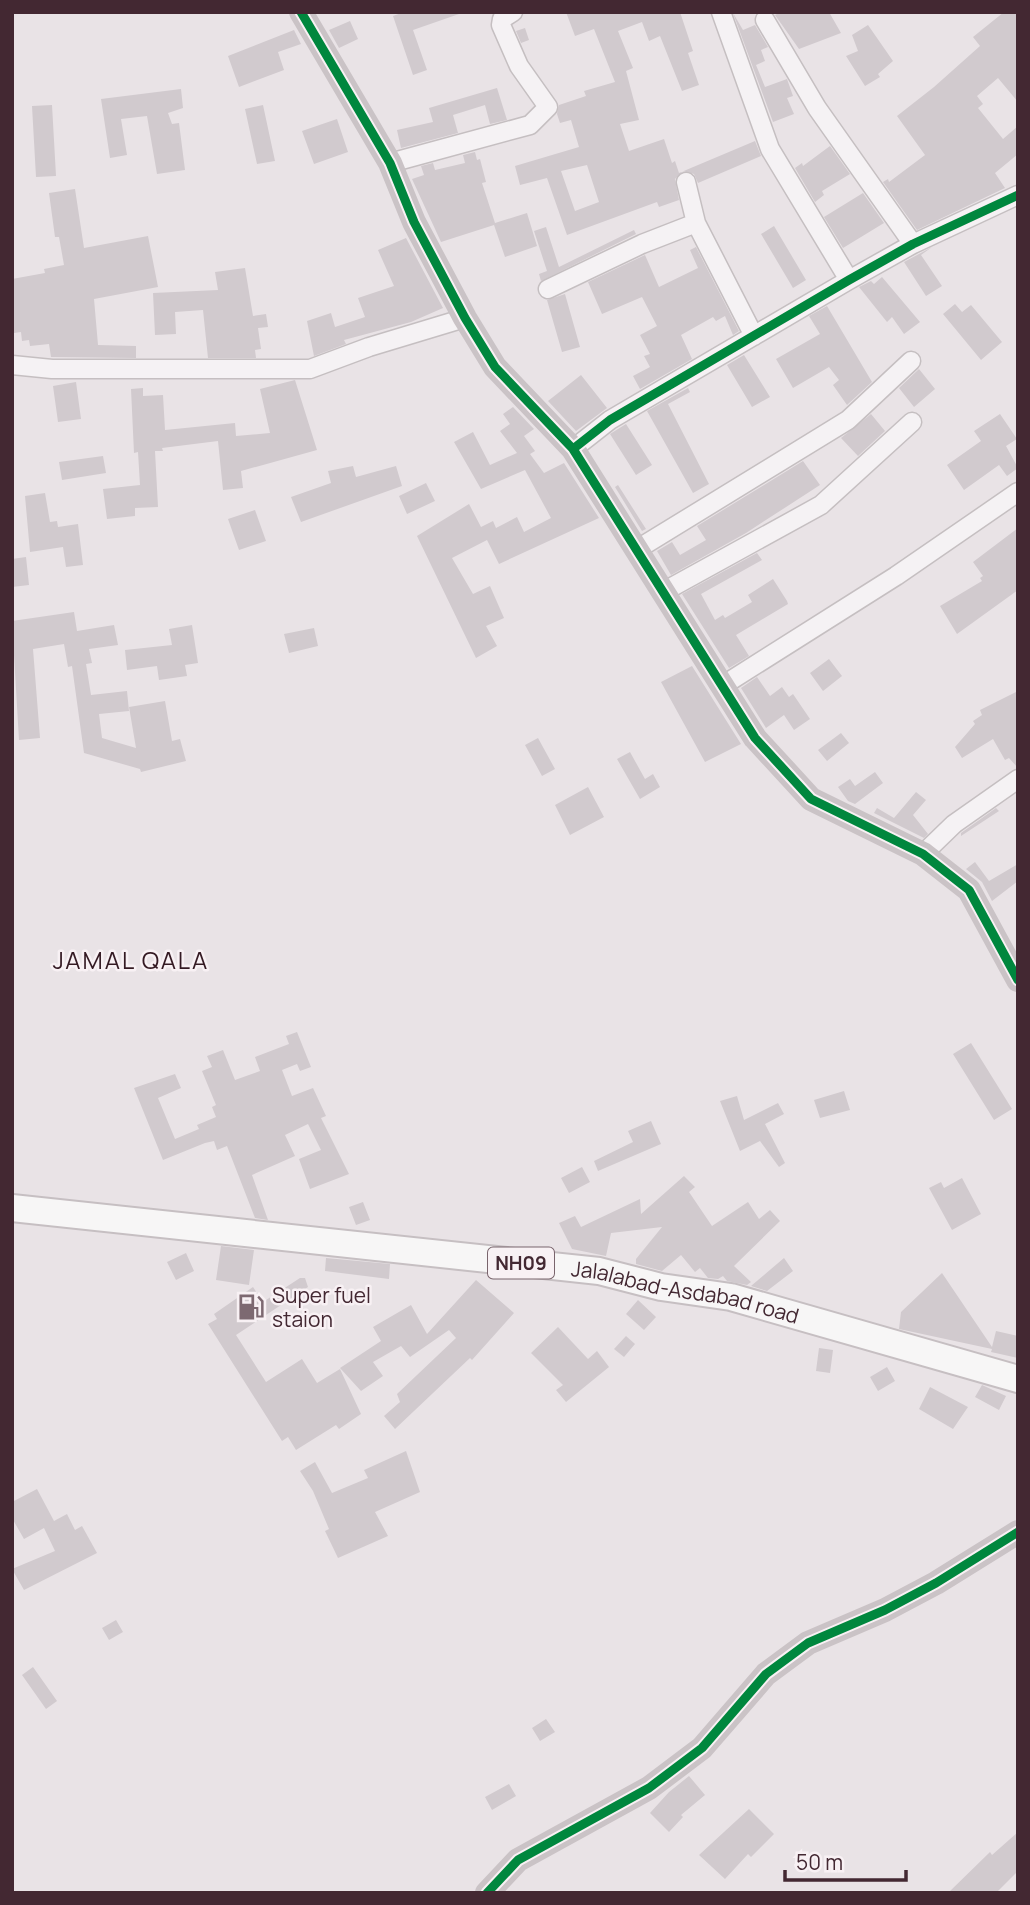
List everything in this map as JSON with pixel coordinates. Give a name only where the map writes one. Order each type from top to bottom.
[{"type":"main road","name":"Jalalabad-Asdabad road","points":[[12,1208],[599,1271],[661,1287],[731,1297],[1018,1378]]},
{"type":"street","points":[[301,12],[390,163],[414,222],[465,318],[495,367],[573,449],[755,738],[811,800],[923,853],[969,890],[1018,980]]},
{"type":"street","points":[[390,163],[530,125],[545,111],[548,107],[519,66],[500,25],[502,19],[513,12]]},
{"type":"street","points":[[721,12],[770,149],[849,280]]},
{"type":"street","points":[[765,20],[817,108],[912,244]]},
{"type":"street","points":[[686,182],[696,223],[754,336]]},
{"type":"street","points":[[573,449],[610,420],[912,244],[1018,195]]},
{"type":"street","points":[[548,289],[642,244],[696,223]]},
{"type":"street","points":[[12,365],[52,369],[310,369],[369,347],[465,318]]},
{"type":"street","points":[[636,550],[848,420],[911,361]]},
{"type":"street","points":[[663,592],[808,514],[912,422]]},
{"type":"street","points":[[722,686],[896,576],[1018,492]]},
{"type":"street","points":[[923,853],[954,824],[1000,788],[1018,779]]},
{"type":"street","points":[[487,1893],[518,1860],[649,1788],[702,1748],[766,1674],[808,1643],[916,1594],[1018,1532]]},
{"type":"building","points":[[404,12],[459,14],[413,30],[427,70],[413,75],[393,16]]},
{"type":"building","points":[[566,12],[680,12],[693,51],[688,53],[699,85],[682,91],[660,36],[649,41],[642,22],[618,31],[633,68],[626,71],[639,120],[620,124],[629,151],[664,139],[672,163],[675,161],[679,173],[682,172],[675,179],[679,200],[659,207],[657,202],[567,235],[547,178],[520,185],[515,166],[579,147],[571,120],[560,123],[557,114],[559,105],[586,96],[584,91],[615,82],[594,29],[575,36]],"holes":[[[587,165],[599,202],[575,211],[561,171]]]},
{"type":"building","points":[[781,12],[829,12],[841,33],[799,49],[775,15]]},
{"type":"building","points":[[1004,12],[1018,12],[1018,102],[998,78],[977,96],[983,104],[978,108],[1003,139],[1018,126],[1018,154],[995,173],[1005,188],[917,230],[883,182],[888,179],[889,182],[925,155],[897,116],[980,46],[973,37]]},
{"type":"building","points":[[733,13],[743,30],[755,25],[768,47],[761,50],[765,61],[756,65],[765,87],[787,79],[793,96],[787,98],[794,114],[773,122]]},
{"type":"building","points":[[350,21],[358,39],[339,48],[329,30]]},
{"type":"building","points":[[868,25],[893,61],[878,74],[880,77],[865,86],[846,56],[858,51],[852,35]]},
{"type":"building","points":[[525,28],[529,40],[521,43],[516,31]]},
{"type":"building","points":[[294,30],[301,44],[278,52],[284,70],[239,87],[228,56]]},
{"type":"building","points":[[497,88],[507,120],[490,124],[485,105],[453,115],[458,133],[401,148],[397,130],[433,122],[429,108]]},
{"type":"building","points":[[181,89],[183,108],[168,113],[172,124],[179,123],[185,170],[157,174],[147,116],[121,119],[127,155],[110,158],[101,99]]},
{"type":"building","points":[[52,105],[56,176],[36,177],[32,106]]},
{"type":"building","points":[[263,105],[275,161],[257,164],[245,109]]},
{"type":"building","points":[[337,119],[348,152],[314,164],[302,131]]},
{"type":"building","points":[[755,141],[761,156],[698,183],[694,174],[683,171]]},
{"type":"building","points":[[830,146],[850,174],[822,191],[824,195],[815,202],[795,168],[802,163],[803,166]]},
{"type":"building","points":[[475,152],[477,160],[480,159],[486,182],[482,183],[495,223],[527,213],[537,246],[505,257],[494,225],[441,242],[412,179],[424,175],[421,166],[433,163],[435,170],[465,163],[463,155]]},
{"type":"building","points":[[75,189],[84,248],[148,236],[158,287],[94,299],[98,345],[136,346],[136,358],[51,357],[49,344],[30,346],[29,340],[22,341],[21,332],[14,333],[12,279],[45,273],[44,269],[64,265],[59,237],[55,237],[49,193]]},
{"type":"building","points":[[863,193],[884,223],[843,248],[824,217]]},
{"type":"building","points":[[774,226],[806,280],[793,288],[761,234]]},
{"type":"building","points":[[546,227],[559,267],[634,230],[636,234],[541,281],[539,274],[547,271],[534,231]]},
{"type":"building","points":[[406,238],[443,308],[411,322],[344,340],[346,344],[314,356],[307,321],[331,313],[335,327],[365,317],[358,298],[394,286],[378,250]]},
{"type":"building","points":[[696,247],[739,331],[733,335],[725,316],[716,321],[713,317],[681,335],[692,359],[640,389],[633,376],[650,367],[644,356],[650,354],[640,335],[657,326],[642,297],[602,314],[588,282],[645,255],[659,287],[698,268],[690,250]]},
{"type":"building","points":[[932,247],[921,255],[942,286],[926,296],[904,262]]},
{"type":"building","points":[[245,268],[253,316],[266,314],[268,327],[258,328],[261,349],[255,350],[256,358],[208,358],[203,310],[175,312],[176,334],[155,335],[153,293],[218,290],[215,272]]},
{"type":"building","points":[[882,277],[920,322],[904,334],[892,317],[887,322],[859,287],[871,281],[874,284]]},
{"type":"building","points":[[565,294],[580,347],[562,352],[547,300]]},
{"type":"building","points":[[955,304],[962,312],[971,305],[1002,342],[981,360],[943,314]]},
{"type":"building","points":[[827,306],[872,382],[847,405],[833,385],[839,380],[829,367],[793,388],[776,359],[820,334],[809,316]]},
{"type":"building","points":[[744,355],[770,397],[752,407],[727,365]]},
{"type":"building","points":[[919,369],[935,389],[914,407],[899,388]]},
{"type":"building","points":[[581,375],[607,408],[576,431],[548,401]]},
{"type":"building","points":[[295,380],[317,450],[241,471],[243,488],[223,490],[218,441],[162,448],[163,451],[155,451],[158,507],[135,508],[135,516],[107,519],[103,489],[140,485],[138,452],[134,453],[131,389],[143,388],[143,396],[163,395],[165,430],[235,423],[236,436],[270,433],[260,389]]},
{"type":"building","points":[[76,382],[81,419],[58,422],[53,386]]},
{"type":"building","points":[[688,388],[690,392],[668,404],[709,484],[693,493],[647,411]]},
{"type":"building","points":[[513,407],[534,429],[524,436],[535,451],[530,454],[544,473],[564,463],[599,518],[499,564],[487,540],[452,558],[473,594],[490,586],[504,618],[486,626],[497,646],[476,658],[417,536],[469,504],[481,527],[493,521],[496,528],[517,517],[524,532],[551,518],[525,470],[481,489],[454,442],[473,432],[490,465],[517,453],[500,431],[510,424],[503,414]]},
{"type":"building","points":[[871,414],[885,431],[858,456],[841,438]]},
{"type":"building","points":[[1000,414],[1017,439],[1006,446],[1018,468],[1007,476],[999,465],[964,490],[947,465],[981,441],[974,431]]},
{"type":"building","points":[[626,424],[652,465],[636,475],[610,434]]},
{"type":"building","points":[[103,456],[106,473],[62,480],[59,462]]},
{"type":"building","points":[[803,461],[820,485],[746,533],[671,575],[657,551],[672,542],[680,555],[706,540],[697,526]]},
{"type":"building","points":[[353,466],[356,477],[396,466],[402,486],[301,522],[291,497],[331,483],[328,471]]},
{"type":"building","points":[[426,483],[435,501],[407,514],[399,496]]},
{"type":"building","points":[[618,485],[646,529],[642,531],[615,487]]},
{"type":"building","points":[[45,493],[50,522],[57,521],[58,527],[78,524],[83,565],[66,567],[63,547],[30,552],[25,496]]},
{"type":"building","points":[[255,510],[266,541],[239,550],[228,519]]},
{"type":"building","points":[[1018,528],[1018,590],[957,634],[940,606],[982,581],[980,578],[983,576],[973,562]]},
{"type":"building","points":[[757,553],[762,560],[701,594],[715,620],[723,615],[725,618],[752,602],[748,595],[773,579],[787,601],[788,604],[736,635],[749,656],[729,668],[682,594]]},
{"type":"building","points":[[26,557],[29,585],[12,587],[12,559]]},
{"type":"building","points":[[74,612],[77,631],[114,625],[118,645],[89,649],[92,663],[86,664],[91,695],[127,691],[129,711],[99,714],[102,738],[136,748],[129,707],[165,701],[172,741],[180,739],[186,761],[141,772],[140,769],[84,753],[72,666],[68,667],[64,644],[33,649],[40,738],[19,740],[12,621]]},
{"type":"building","points":[[192,625],[198,663],[185,665],[187,676],[159,680],[157,666],[127,670],[125,650],[172,645],[169,629]]},
{"type":"building","points":[[314,628],[318,646],[289,653],[284,634]]},
{"type":"building","points":[[829,659],[842,676],[823,691],[810,673]]},
{"type":"building","points":[[692,666],[741,744],[705,762],[661,682]]},
{"type":"building","points":[[757,677],[770,696],[782,687],[789,697],[793,694],[810,719],[794,730],[784,715],[766,728],[741,688]]},
{"type":"building","points":[[1018,691],[1018,768],[1009,758],[1005,760],[993,739],[962,758],[955,747],[975,724],[973,721],[982,715],[980,710]]},
{"type":"building","points":[[841,733],[849,743],[827,761],[818,750]]},
{"type":"building","points":[[538,738],[555,769],[542,776],[525,745]]},
{"type":"building","points":[[630,752],[645,779],[653,774],[660,787],[640,799],[617,759]]},
{"type":"building","points":[[875,772],[883,783],[855,804],[848,801],[838,787],[850,779],[855,786]]},
{"type":"building","points":[[588,787],[604,817],[570,835],[555,805]]},
{"type":"building","points":[[916,792],[926,800],[913,815],[928,834],[924,838],[874,813],[877,808],[894,818]]},
{"type":"building","points":[[996,808],[999,811],[961,836],[961,833]]},
{"type":"building","points":[[975,862],[989,881],[1018,864],[1018,881],[992,901],[982,882],[966,869]]},
{"type":"building","points":[[297,1032],[311,1067],[300,1071],[297,1064],[282,1070],[292,1096],[313,1088],[326,1116],[321,1118],[349,1174],[310,1189],[299,1159],[321,1150],[308,1124],[285,1135],[295,1156],[252,1175],[268,1220],[255,1218],[227,1146],[217,1150],[214,1141],[163,1160],[134,1088],[175,1074],[181,1088],[158,1098],[175,1139],[199,1129],[197,1125],[216,1117],[212,1107],[216,1105],[202,1071],[212,1067],[207,1056],[223,1050],[235,1080],[260,1071],[255,1057],[289,1044],[286,1036]]},
{"type":"building","points":[[971,1043],[1012,1109],[994,1120],[953,1054]]},
{"type":"building","points":[[844,1091],[850,1110],[820,1118],[814,1100]]},
{"type":"building","points":[[737,1096],[744,1120],[778,1103],[784,1114],[765,1124],[785,1163],[779,1167],[760,1141],[740,1151],[720,1101]]},
{"type":"building","points":[[651,1121],[661,1144],[598,1171],[594,1161],[633,1142],[628,1131]]},
{"type":"building","points":[[582,1167],[590,1182],[569,1193],[561,1178]]},
{"type":"building","points":[[684,1176],[695,1187],[689,1192],[712,1226],[748,1202],[759,1219],[770,1210],[780,1221],[734,1266],[751,1282],[747,1285],[727,1281],[723,1276],[718,1279],[708,1278],[700,1268],[695,1272],[681,1255],[662,1271],[636,1264],[636,1259],[662,1227],[611,1233],[606,1256],[572,1249],[559,1223],[575,1216],[581,1227],[640,1199],[641,1214]]},
{"type":"building","points":[[962,1178],[981,1214],[952,1230],[929,1188],[941,1182],[944,1188]]},
{"type":"building","points":[[363,1202],[370,1220],[356,1225],[349,1207]]},
{"type":"building","points":[[221,1246],[254,1250],[249,1285],[216,1280]]},
{"type":"building","points":[[186,1253],[194,1271],[176,1280],[167,1262]]},
{"type":"building","points":[[326,1258],[390,1264],[389,1279],[325,1271]]},
{"type":"building","points":[[784,1258],[793,1271],[767,1291],[751,1286]]},
{"type":"building","points":[[942,1273],[992,1347],[996,1331],[1018,1336],[1018,1358],[991,1352],[992,1349],[899,1329],[901,1312]]},
{"type":"building","points":[[300,1278],[305,1278],[308,1287],[236,1335],[266,1382],[302,1359],[317,1383],[340,1369],[361,1414],[339,1429],[336,1425],[296,1450],[288,1437],[282,1441],[208,1324],[217,1319],[214,1314],[253,1287],[263,1302]]},
{"type":"building","points":[[476,1280],[514,1313],[472,1360],[470,1358],[395,1429],[384,1416],[400,1402],[397,1394],[456,1338],[449,1330],[410,1357],[401,1346],[373,1362],[383,1376],[361,1391],[340,1368],[381,1341],[373,1327],[411,1305],[427,1334]]},
{"type":"building","points":[[638,1300],[656,1317],[644,1330],[626,1314]]},
{"type":"building","points":[[558,1327],[588,1359],[597,1351],[609,1367],[566,1402],[556,1390],[563,1385],[531,1353]]},
{"type":"building","points":[[626,1336],[635,1344],[624,1357],[614,1349]]},
{"type":"building","points":[[819,1348],[833,1350],[830,1373],[816,1371]]},
{"type":"building","points":[[887,1367],[895,1381],[878,1391],[870,1377]]},
{"type":"building","points":[[982,1385],[1006,1396],[999,1410],[975,1397]]},
{"type":"building","points":[[930,1387],[968,1407],[953,1429],[919,1409]]},
{"type":"building","points":[[406,1451],[420,1492],[375,1512],[388,1536],[338,1558],[325,1531],[329,1529],[313,1491],[300,1471],[315,1462],[332,1493],[368,1478],[364,1470]]},
{"type":"building","points":[[37,1489],[54,1521],[67,1514],[75,1530],[82,1526],[97,1553],[24,1590],[12,1569],[55,1551],[44,1528],[24,1539],[12,1518],[12,1502]]},
{"type":"building","points":[[116,1620],[123,1632],[109,1640],[102,1628]]},
{"type":"building","points":[[33,1667],[57,1701],[46,1709],[22,1675]]},
{"type":"building","points":[[546,1719],[555,1732],[540,1741],[532,1728]]},
{"type":"building","points":[[689,1776],[705,1795],[681,1815],[683,1817],[669,1832],[650,1813],[669,1792]]},
{"type":"building","points":[[509,1784],[516,1796],[492,1810],[485,1797]]},
{"type":"building","points":[[749,1809],[774,1834],[751,1857],[748,1854],[725,1879],[699,1855]]},
{"type":"building","points":[[1018,1832],[1018,1871],[996,1893],[948,1893],[990,1852],[992,1855]]},
{"type":"cycle path","points":[[301,12],[390,163],[414,222],[465,318],[495,367],[573,449],[755,738],[811,799],[923,854],[969,890],[1018,980]]},
{"type":"cycle path","points":[[573,449],[610,420],[849,280],[913,244],[1018,195]]},
{"type":"cycle path","points":[[487,1893],[518,1860],[649,1788],[702,1748],[766,1674],[808,1643],[885,1610],[936,1583],[1018,1532]]},
{"type":"place","name":"Super fuel staion","points":[[251,1307]]},
{"type":"district","name":"JAMAL QALA","points":[[131,959]]}]
